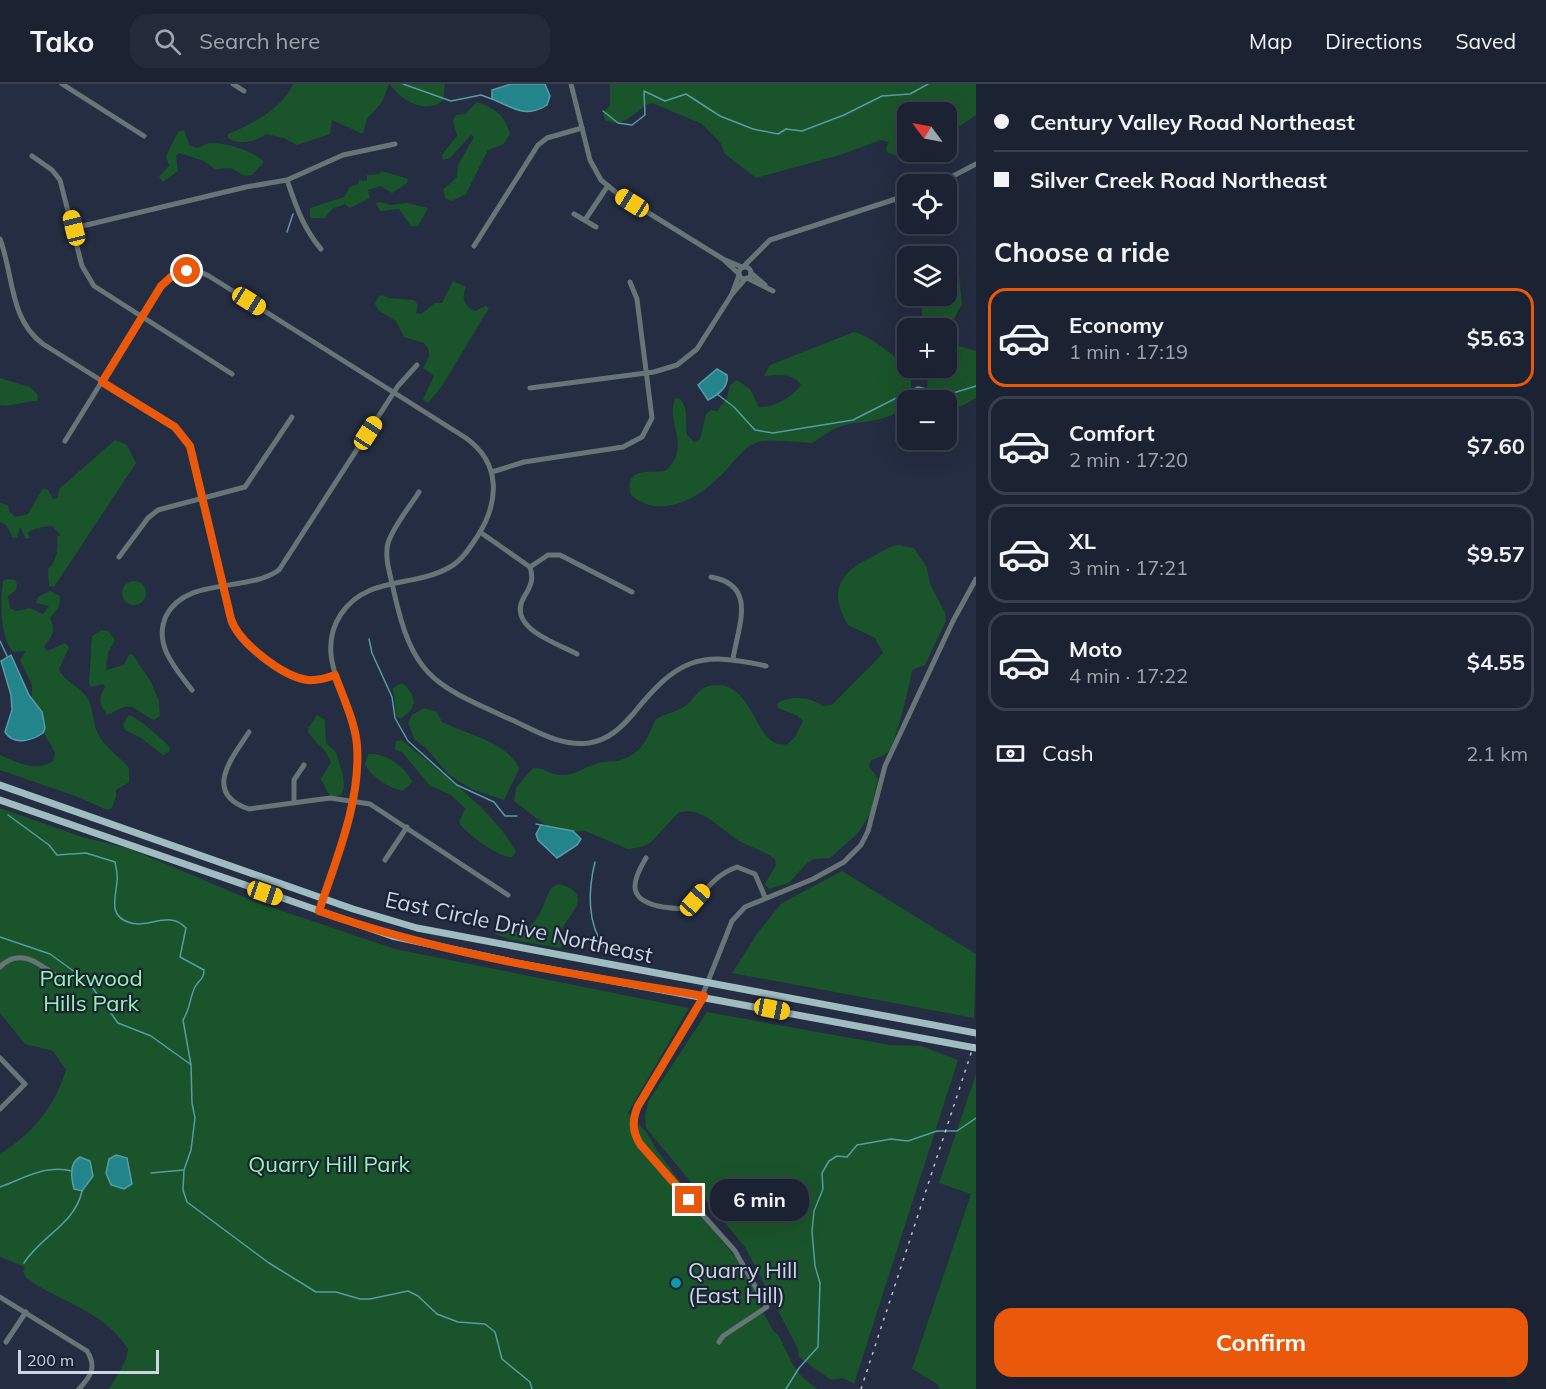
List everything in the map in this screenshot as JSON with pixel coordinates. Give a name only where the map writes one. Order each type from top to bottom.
[{"type":"main road","name":"East Circle Drive Northeast","points":[[0,785],[323,899],[448,935],[976,1033]]},
{"type":"main road","name":"East Circle Drive Northeast","points":[[0,800],[393,936],[446,949],[976,1048]]},
{"type":"street","points":[[62,84],[144,136]]},
{"type":"street","points":[[232,84],[244,91]]},
{"type":"street","points":[[571,84],[590,160],[607,187],[741,270],[751,272],[770,289],[746,279],[741,270]]},
{"type":"street","points":[[474,246],[538,145],[547,138],[582,128]]},
{"type":"street","points":[[74,228],[287,180],[343,155],[395,144]]},
{"type":"street","points":[[32,156],[52,170],[60,180],[82,266],[89,280],[98,289],[142,318],[232,374]]},
{"type":"street","points":[[957,174],[976,164]]},
{"type":"street","points":[[287,180],[300,218],[321,249]]},
{"type":"street","points":[[585,220],[607,187]]},
{"type":"street","points":[[732,294],[741,270],[770,240],[897,199]]},
{"type":"street","points":[[574,214],[596,227]]},
{"type":"street","points":[[0,239],[18,312],[25,326],[44,344],[183,435],[194,453],[233,625],[250,648],[304,679],[317,680],[335,675]]},
{"type":"street","points":[[530,388],[647,373],[677,365],[697,349],[732,294],[751,272],[757,253]]},
{"type":"street","points":[[65,441],[161,286],[171,277],[187,271],[200,272],[394,392],[472,442],[482,452],[492,472],[495,490],[493,505],[467,552],[451,567],[436,573],[363,592],[341,613],[330,643],[335,675],[357,743],[352,800],[346,830],[319,911]]},
{"type":"street","points":[[492,472],[524,462],[623,447],[635,443],[648,429],[651,418],[638,299],[630,282]]},
{"type":"street","points":[[192,690],[166,653],[162,633],[165,618],[173,605],[186,596],[267,576],[282,566],[394,392],[417,365]]},
{"type":"street","points":[[119,557],[152,513],[165,507],[246,487],[292,417]]},
{"type":"street","points":[[419,492],[388,544],[387,556],[392,583],[405,639],[427,672],[461,697],[565,742],[592,743],[617,731],[657,684],[675,670],[703,660],[733,659],[766,666]]},
{"type":"street","points":[[480,532],[530,567],[533,579],[519,608],[522,620],[532,629],[578,654]]},
{"type":"street","points":[[530,567],[548,555],[560,555],[632,592]]},
{"type":"street","points":[[711,577],[729,582],[739,592],[742,606],[733,659]]},
{"type":"street","points":[[719,1342],[723,1336],[767,1307],[735,1251],[644,1149],[633,1128],[638,1106],[704,996],[732,921],[745,907],[813,879],[844,862],[861,845],[868,831],[885,766],[953,621],[976,579]]},
{"type":"street","points":[[249,732],[224,774],[223,786],[230,798],[249,809],[294,801],[330,798],[370,804],[507,895]]},
{"type":"street","points":[[294,801],[294,780],[303,765]]},
{"type":"street","points":[[385,860],[406,827]]},
{"type":"street","points":[[646,858],[637,873],[634,885],[636,894],[644,902],[676,909],[686,907],[717,876],[737,867],[755,874],[765,897]]},
{"type":"street","points":[[0,968],[11,959],[32,959],[59,978]]},
{"type":"street","points":[[0,1058],[25,1084],[0,1109]]},
{"type":"street","points":[[0,1297],[87,1351],[93,1364],[93,1371],[79,1389]]},
{"type":"street","points":[[6,1342],[26,1312]]},
{"type":"green space","points":[[293,84],[389,84],[382,102],[367,119],[363,134],[332,120],[330,134],[297,145],[284,138],[266,134],[247,142],[237,142],[228,138],[228,134],[247,126],[275,108]]},
{"type":"green space","points":[[390,84],[445,84],[443,100],[436,105],[429,106],[413,104],[394,90]]},
{"type":"green space","points":[[610,84],[976,84],[976,115],[957,128],[957,102],[897,102],[897,155],[888,153],[886,148],[889,142],[881,140],[840,155],[756,178],[725,154],[720,142],[702,124],[652,103],[625,120],[613,122],[605,120],[603,114],[610,105]]},
{"type":"green space","points":[[477,102],[498,113],[510,134],[504,144],[488,150],[466,194],[452,201],[446,199],[443,190],[457,177],[458,165],[474,137],[471,135],[450,158],[443,160],[442,155],[457,136],[453,120],[456,115],[465,114]]},
{"type":"green space","points":[[184,130],[190,146],[197,148],[216,143],[231,146],[254,154],[264,162],[252,175],[245,176],[231,168],[215,169],[204,161],[179,153],[176,156],[178,171],[163,182],[159,177],[169,166],[166,156],[178,132]]},
{"type":"green space","points":[[382,171],[408,179],[407,183],[392,193],[381,186],[368,190],[370,198],[350,208],[345,204],[332,209],[325,218],[310,218],[310,208],[344,197],[350,187],[358,184],[359,180],[367,181],[367,175],[379,174]]},
{"type":"green space","points":[[376,203],[391,205],[407,203],[428,208],[418,226],[411,226],[399,209],[380,211]]},
{"type":"green space","points":[[957,265],[962,304],[954,318],[922,318],[923,306],[957,306]]},
{"type":"green space","points":[[453,281],[466,287],[464,301],[468,307],[475,311],[486,306],[489,308],[442,386],[428,403],[423,399],[434,376],[423,368],[429,357],[429,350],[424,343],[404,337],[396,321],[379,311],[375,304],[378,297],[382,295],[388,298],[414,300],[418,305],[416,313],[421,314],[435,303],[442,303]]},
{"type":"green space","points":[[854,332],[880,345],[897,359],[897,378],[911,378],[911,389],[897,390],[897,412],[882,419],[839,427],[812,443],[762,441],[753,444],[707,488],[683,502],[670,506],[656,506],[643,503],[631,495],[631,479],[635,475],[665,471],[673,462],[678,444],[673,417],[675,399],[679,398],[684,406],[687,435],[694,442],[700,439],[706,414],[711,410],[717,411],[727,398],[730,385],[737,380],[750,389],[759,407],[777,404],[798,389],[801,384],[788,376],[764,376],[770,365]]},
{"type":"green space","points":[[957,345],[976,351],[976,398],[957,408],[957,390],[927,390],[928,378],[957,378]]},
{"type":"green space","points":[[0,378],[30,387],[38,395],[37,401],[0,405]]},
{"type":"green space","points":[[115,440],[127,445],[136,463],[54,587],[49,586],[48,569],[56,558],[57,536],[61,535],[52,526],[46,526],[31,531],[28,533],[30,538],[26,539],[20,527],[17,537],[13,538],[6,525],[0,522],[0,503],[8,505],[9,511],[15,517],[28,514],[43,488],[48,490],[53,499],[58,498],[59,489]]},
{"type":"green space","points":[[898,545],[914,548],[927,568],[930,584],[945,613],[946,621],[925,665],[912,670],[891,747],[884,755],[871,760],[869,766],[878,779],[870,814],[858,833],[830,858],[814,859],[807,863],[789,883],[769,889],[765,884],[776,865],[775,859],[734,838],[711,820],[695,812],[678,813],[651,842],[642,847],[628,849],[585,831],[568,832],[548,827],[514,801],[516,788],[533,768],[568,775],[598,763],[617,761],[632,755],[642,746],[656,719],[685,706],[700,691],[709,686],[724,686],[736,692],[768,737],[776,743],[788,744],[795,737],[803,721],[798,716],[778,708],[777,703],[782,700],[800,698],[823,706],[832,705],[883,653],[875,638],[848,625],[842,613],[838,593],[840,584],[852,569],[884,550]]},
{"type":"green space","points":[[15,580],[17,584],[16,590],[8,596],[10,608],[16,611],[30,608],[43,614],[49,606],[36,603],[38,597],[50,591],[60,596],[59,607],[50,618],[53,627],[52,634],[44,647],[47,651],[65,643],[69,647],[59,669],[64,677],[86,696],[97,732],[129,768],[129,782],[116,790],[112,808],[107,810],[78,797],[0,770],[0,755],[26,765],[40,766],[53,761],[55,753],[41,728],[32,703],[32,685],[20,660],[26,651],[13,652],[3,628],[1,599],[3,581]]},
{"type":"green space","points":[[134,581],[142,585],[146,593],[142,601],[134,605],[126,601],[122,593],[126,585]]},
{"type":"green space","points":[[102,630],[108,631],[115,640],[108,653],[106,670],[124,665],[129,654],[133,655],[151,682],[159,701],[160,716],[154,720],[128,706],[107,715],[100,701],[105,687],[103,684],[90,687],[92,636]]},
{"type":"green space","points":[[402,683],[411,693],[414,702],[410,711],[400,719],[396,715],[393,688]]},
{"type":"green space","points":[[424,708],[437,712],[442,722],[496,746],[514,760],[519,769],[504,800],[471,789],[448,774],[427,749],[415,740],[408,723],[412,715]]},
{"type":"green space","points":[[129,715],[162,739],[170,747],[169,752],[163,755],[141,738],[125,730],[123,724]]},
{"type":"green space","points":[[317,715],[325,720],[326,743],[336,752],[343,775],[344,788],[341,795],[333,797],[328,793],[321,779],[331,762],[326,752],[308,733]]},
{"type":"green space","points":[[402,740],[481,807],[507,837],[516,852],[512,857],[491,849],[462,826],[459,822],[465,808],[451,795],[429,785],[403,753],[395,749],[396,741]]},
{"type":"green space","points":[[368,754],[388,758],[405,771],[412,782],[403,791],[381,781],[367,769],[365,764]]},
{"type":"green space","name":"Quarry Hill Park","points":[[0,808],[82,837],[130,849],[256,902],[395,949],[689,1008],[628,1113],[647,1133],[698,1206],[704,1219],[736,1258],[759,1296],[760,1306],[772,1329],[779,1336],[792,1363],[802,1377],[817,1389],[109,1389],[126,1360],[128,1349],[118,1336],[95,1316],[26,1278],[23,1271],[25,1267],[0,1257],[0,1154],[22,1138],[41,1118],[56,1095],[66,1070],[53,1051],[25,1044],[0,1013]]},
{"type":"green space","points":[[842,871],[976,954],[974,1018],[732,973],[759,931],[782,903]]},
{"type":"green space","points":[[559,884],[576,894],[578,900],[561,932],[564,945],[560,948],[512,940],[495,934],[496,930],[520,931],[532,925],[550,891]]},
{"type":"green space","points":[[707,1012],[890,1045],[921,1046],[958,1060],[854,1384],[843,1378],[831,1380],[799,1357],[798,1349],[745,1247],[646,1128],[645,1116],[648,1102]]},
{"type":"green space","points":[[976,1074],[976,1389],[940,1389],[936,1383],[912,1369],[971,1194],[939,1183]]},
{"type":"shaded area","points":[[511,84],[545,84],[550,96],[547,105],[526,111],[492,99],[492,90]]},
{"type":"shaded area","points":[[717,369],[727,375],[725,387],[708,400],[698,385]]},
{"type":"shaded area","points":[[11,655],[29,695],[42,712],[45,728],[43,733],[23,741],[13,739],[5,732],[12,710],[11,695],[1,661]]},
{"type":"shaded area","points":[[541,825],[573,831],[581,839],[577,845],[557,858],[538,840],[536,834]]},
{"type":"shaded area","points":[[116,1155],[127,1158],[132,1184],[124,1189],[111,1185],[106,1173],[109,1159]]},
{"type":"shaded area","points":[[80,1157],[90,1161],[93,1176],[82,1191],[74,1189],[72,1175],[72,1167]]},
{"type":"waterway","points":[[403,84],[451,101],[481,95],[492,99]]},
{"type":"waterway","points":[[603,111],[618,123],[632,125],[645,115],[644,91],[665,101],[686,94],[720,116],[753,129],[778,134],[786,129],[802,131],[844,115],[882,96],[910,94],[928,84]]},
{"type":"waterway","points":[[287,232],[293,214]]},
{"type":"waterway","points":[[717,394],[734,407],[755,430],[773,433],[853,420],[918,387],[950,394],[976,386]]},
{"type":"waterway","points":[[369,639],[372,653],[392,697],[395,718],[408,741],[457,785],[494,802],[505,816],[517,816]]},
{"type":"waterway","points":[[0,641],[7,656]]},
{"type":"waterway","points":[[8,815],[49,845],[57,855],[86,853],[115,862],[117,872],[115,910],[122,919],[136,924],[173,920],[186,928],[180,957],[204,970],[193,991],[183,1020],[191,1065],[192,1103],[195,1118],[191,1150],[184,1170],[183,1190],[187,1202],[269,1263],[316,1292],[336,1292],[360,1299],[370,1299],[408,1291],[418,1296],[437,1314],[458,1322],[485,1324],[495,1332],[502,1359],[530,1382],[532,1389]]},
{"type":"waterway","points":[[536,824],[541,825]]},
{"type":"waterway","points":[[595,862],[590,906],[594,928],[604,947]]},
{"type":"waterway","points":[[0,937],[50,954],[79,975]]},
{"type":"waterway","points":[[92,987],[118,1023],[151,1036],[190,1064]]},
{"type":"waterway","points":[[786,1389],[799,1368],[818,1347],[820,1283],[815,1266],[812,1231],[814,1211],[823,1189],[822,1173],[829,1161],[837,1156],[847,1157],[857,1145],[891,1139],[908,1141],[937,1131],[957,1131],[976,1118]]},
{"type":"waterway","points":[[0,1187],[44,1171],[53,1169],[72,1171]]},
{"type":"waterway","points":[[151,1173],[183,1170]]},
{"type":"waterway","points":[[24,1263],[39,1245],[65,1221],[78,1202],[82,1191]]},
{"type":"railway","points":[[861,1389],[976,1038]]},
{"type":"place","name":"Quarry Hill (East Hill)","points":[[676,1283]]},
{"type":"route","points":[[187,271],[171,277],[161,286],[102,382],[175,427],[187,440],[194,453],[231,619],[244,643],[298,678],[317,680],[335,675],[356,737],[357,753],[347,824],[319,911],[393,936],[446,949],[704,996],[638,1106],[633,1122],[634,1133],[640,1144],[689,1200]]},
{"type":"park label","name":"Parkwood Hills Park","points":[[91,990]]}]
